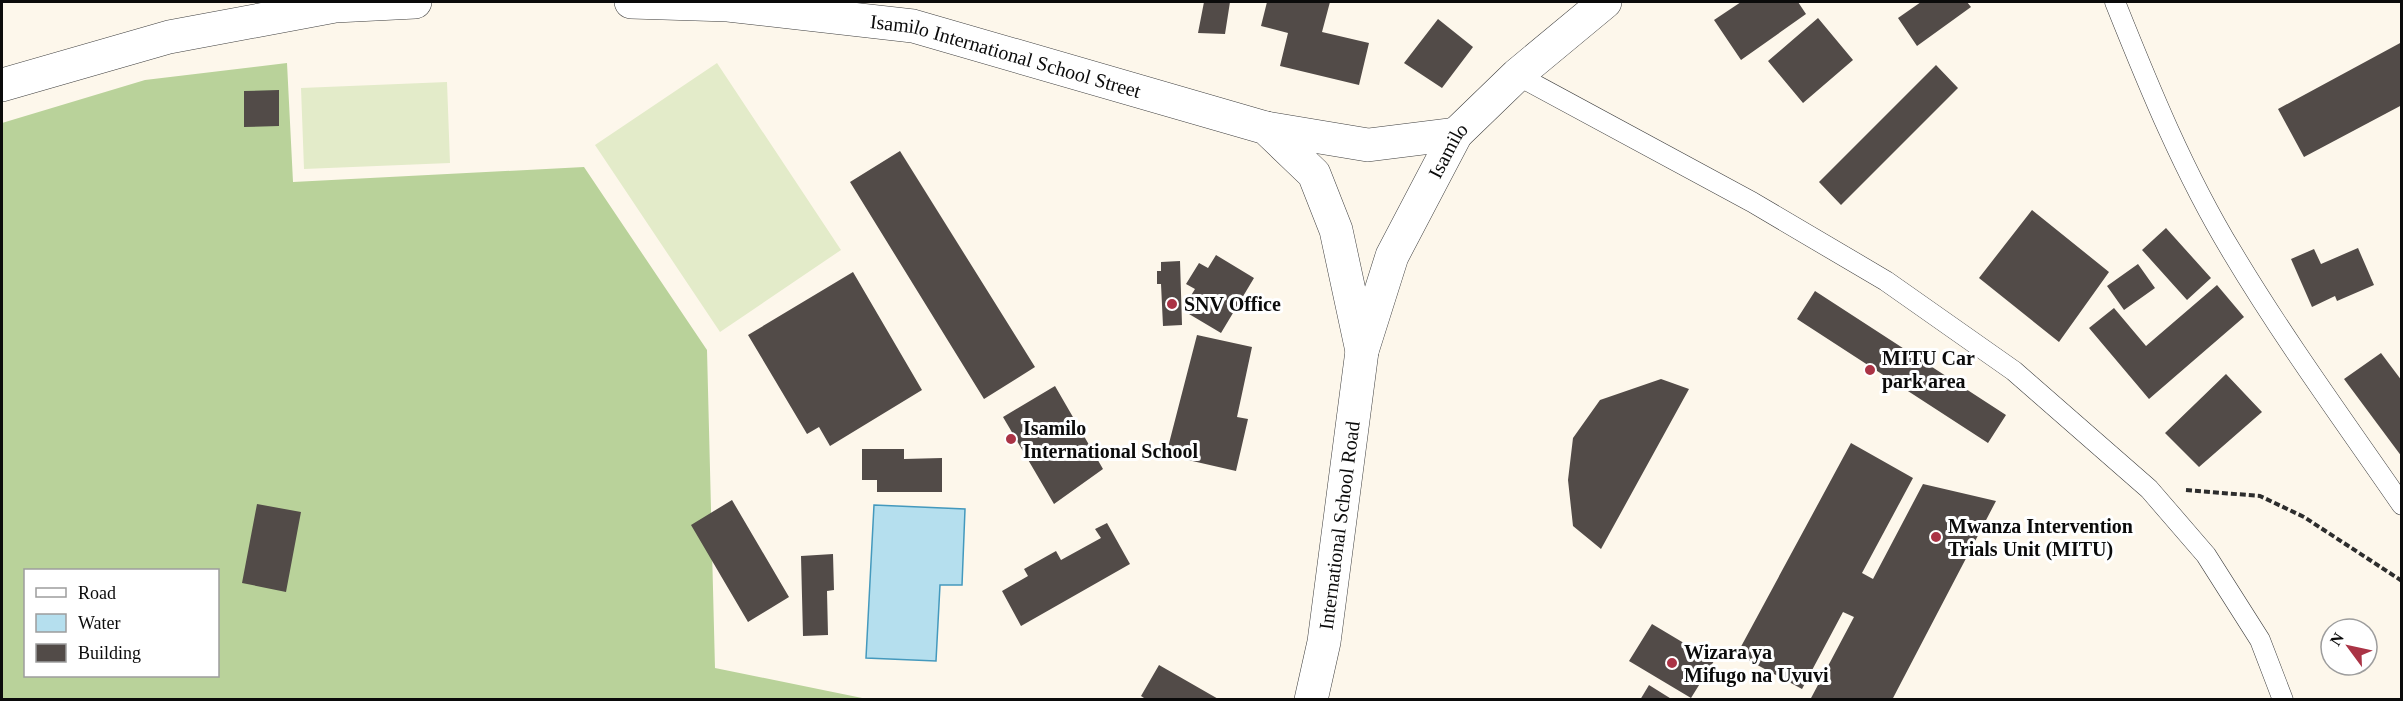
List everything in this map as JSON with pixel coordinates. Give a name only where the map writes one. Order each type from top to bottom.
[{"type":"street","points":[[2,85],[169,37],[335,6],[415,2]]},
{"type":"street","name":"Isamilo International School Street","points":[[632,2],[918,14],[1266,128],[1368,145],[1456,134]]},
{"type":"street","name":"Isamilo","points":[[1362,351],[1392,256],[1456,134],[1516,75],[1605,2]]},
{"type":"street","name":"Isamilo International School Street","points":[[1266,128],[1314,174],[1336,230],[1362,351]]},
{"type":"street","name":"International School Road","points":[[1311,699],[1324,642],[1362,351]]},
{"type":"lane","points":[[2115,2],[2165,126],[2231,251],[2303,364],[2402,505]]},
{"type":"lane","points":[[1516,75],[1752,202],[1886,281],[2014,371],[2150,489],[2206,555],[2260,640],[2283,699]]},
{"type":"path","points":[[2150,489],[2215,490],[2260,496],[2304,517],[2402,580]]},
{"type":"green space","points":[[287,63],[293,182],[584,167],[707,350],[715,668],[867,699],[2,700],[2,123],[145,80]]},
{"type":"green space","points":[[717,63],[841,250],[720,332],[595,145]]},
{"type":"green space","points":[[447,82],[450,163],[304,169],[301,88]]},
{"type":"water","points":[[874,505],[965,509],[962,585],[940,585],[936,661],[866,658]]},
{"type":"building","points":[[1204,2],[1230,2],[1225,34],[1198,33]]},
{"type":"building","points":[[1267,2],[1330,2],[1322,32],[1369,43],[1359,85],[1280,66],[1288,33],[1261,26]]},
{"type":"building","points":[[1741,2],[1798,2],[1806,14],[1741,60],[1714,20]]},
{"type":"building","points":[[1921,2],[1967,2],[1971,7],[1917,46],[1898,18]]},
{"type":"building","points":[[1818,18],[1853,60],[1803,103],[1768,61]]},
{"type":"building","points":[[1438,19],[1473,47],[1442,88],[1404,63]]},
{"type":"building","points":[[2402,42],[2402,105],[2304,157],[2278,109]]},
{"type":"building","points":[[1936,65],[1958,88],[1841,205],[1819,182]]},
{"type":"building","points":[[279,90],[279,126],[244,127],[244,91]]},
{"type":"building","points":[[900,151],[1035,367],[984,399],[850,182]]},
{"type":"building","points":[[2032,210],[2109,272],[2059,342],[1979,278]]},
{"type":"building","points":[[2166,228],[2211,278],[2187,300],[2142,250]]},
{"type":"building","points":[[2358,248],[2374,285],[2337,301],[2335,296],[2312,307],[2291,259],[2314,249],[2321,264]]},
{"type":"building","points":[[1216,255],[1254,278],[1221,333],[1189,314],[1197,301],[1190,297],[1195,289],[1186,284],[1199,263],[1208,268]]},
{"type":"building","name":"SNV Office","points":[[1180,261],[1182,325],[1163,326],[1161,284],[1157,284],[1157,271],[1161,271],[1161,262]]},
{"type":"building","points":[[2138,264],[2155,288],[2124,310],[2107,286]]},
{"type":"building","points":[[853,272],[922,390],[830,446],[819,427],[807,434],[748,335]]},
{"type":"building","points":[[2217,285],[2244,317],[2149,399],[2089,328],[2114,308],[2146,346]]},
{"type":"building","points":[[1815,291],[2006,415],[1988,443],[1797,319]]},
{"type":"building","points":[[1197,335],[1252,347],[1237,417],[1248,419],[1236,471],[1166,455]]},
{"type":"building","points":[[2381,353],[2402,381],[2402,457],[2344,379]]},
{"type":"building","points":[[2226,374],[2262,412],[2199,467],[2165,433]]},
{"type":"building","points":[[1661,379],[1689,389],[1601,549],[1573,526],[1568,480],[1573,438],[1600,400]]},
{"type":"building","points":[[1055,386],[1103,469],[1054,504],[1003,417]]},
{"type":"building","name":"Mwanza Intervention Trials Unit (MITU)","points":[[1851,443],[1913,478],[1862,573],[1873,579],[1923,484],[1996,501],[1892,700],[1810,700],[1854,617],[1843,612],[1802,689],[1737,654]]},
{"type":"building","points":[[862,449],[904,449],[904,459],[942,458],[942,492],[877,492],[877,480],[862,480]]},
{"type":"building","points":[[732,500],[789,597],[748,622],[691,525]]},
{"type":"building","points":[[257,504],[301,512],[286,592],[242,583]]},
{"type":"building","points":[[1107,523],[1130,564],[1021,626],[1002,591],[1028,576],[1024,569],[1056,551],[1061,560],[1101,538],[1095,529]]},
{"type":"building","points":[[833,554],[834,590],[827,591],[828,635],[803,636],[801,556]]},
{"type":"building","points":[[1652,624],[1714,661],[1691,698],[1629,661]]},
{"type":"building","points":[[1159,665],[1220,700],[1147,700],[1141,696]]},
{"type":"building","points":[[1649,685],[1673,700],[1640,700]]},
{"type":"place","name":"SNV Office","points":[[1172,304]]},
{"type":"place","name":"MITU Car park area","points":[[1870,370]]},
{"type":"place","name":"Isamilo International School","points":[[1011,439]]},
{"type":"place","name":"Mwanza Intervention Trials Unit (MITU)","points":[[1936,537]]},
{"type":"place","name":"Wizara ya Mifugo na Uvuvi","points":[[1672,663]]}]
